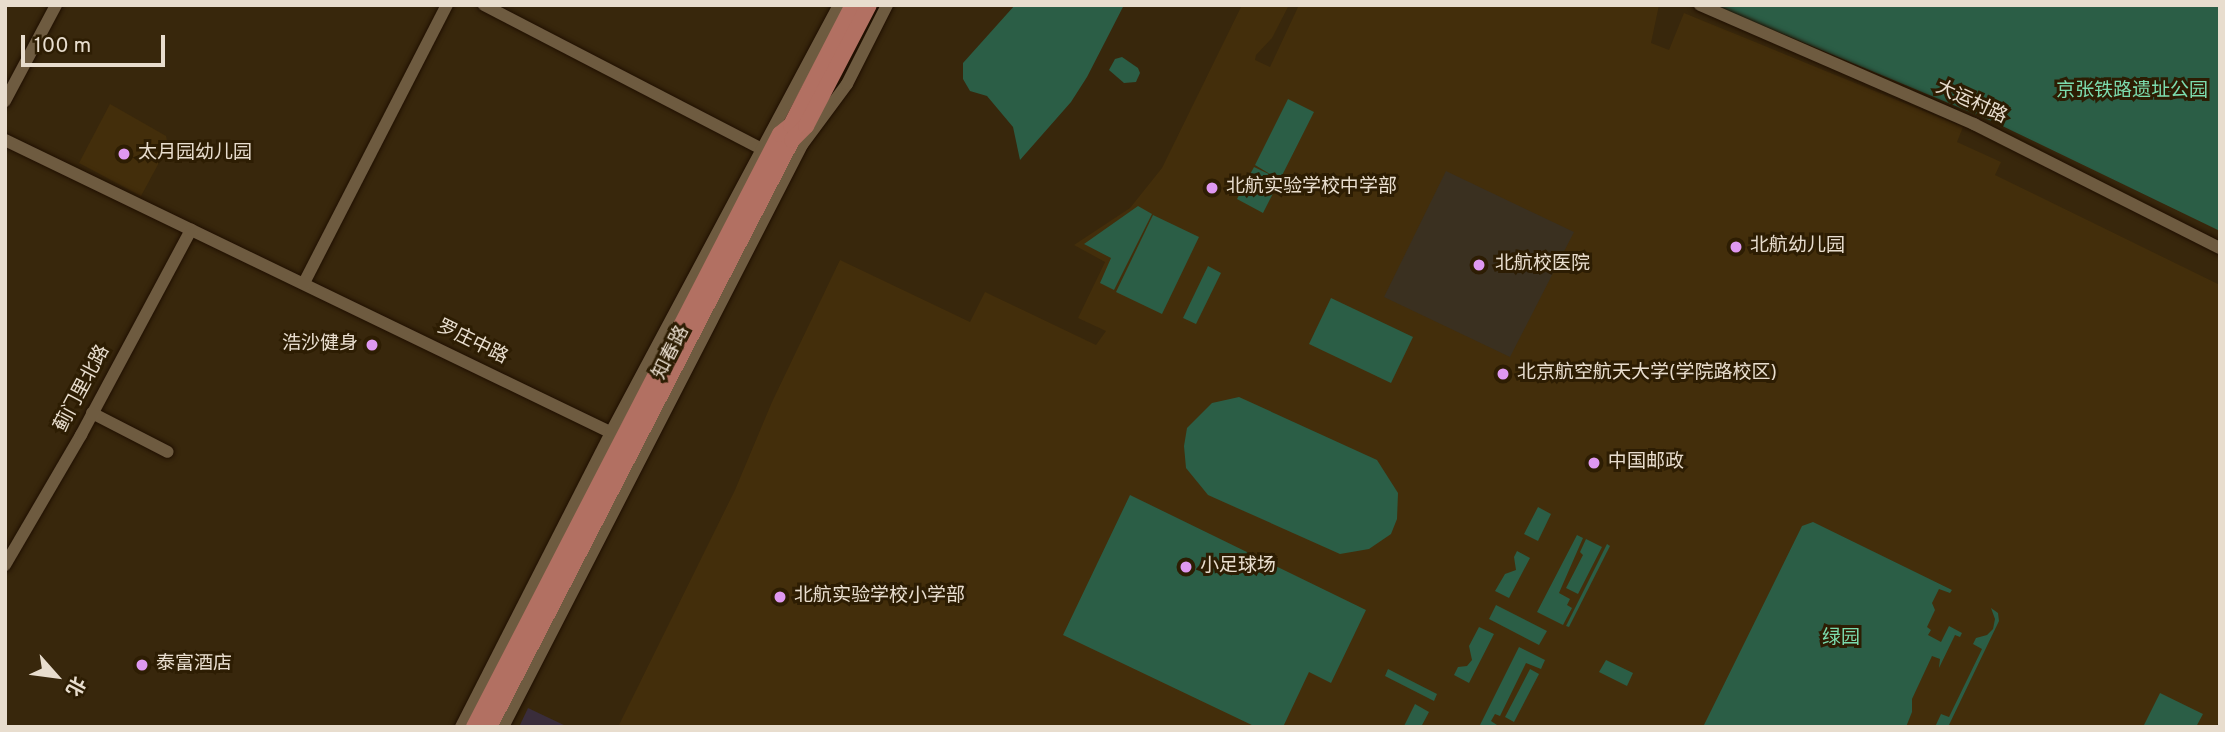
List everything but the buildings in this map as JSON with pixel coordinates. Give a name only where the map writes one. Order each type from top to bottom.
[{"type":"main road","name":"知春路","points":[[474,727],[765,151],[791,125],[853,5]]},
{"type":"main road","name":"知春路","points":[[489,727],[622,438],[792,140],[806,126],[869,5]]},
{"type":"street","points":[[5,101],[56,5]]},
{"type":"street","points":[[303,283],[447,5]]},
{"type":"street","points":[[484,5],[765,151]]},
{"type":"street","name":"知春路","points":[[765,151],[839,5]]},
{"type":"street","name":"知春路","points":[[503,727],[802,145],[847,84],[887,5]]},
{"type":"street","name":"大运村路","points":[[1700,5],[1974,124],[2220,248]]},
{"type":"street","name":"罗庄中路","points":[[5,139],[622,438]]},
{"type":"street","name":"蓟门里北路","points":[[5,565],[92,413],[191,230]]},
{"type":"street","points":[[92,413],[168,452]]},
{"type":"street","name":"知春路","points":[[461,727],[622,438]]},
{"type":"shaded area","name":"北京航空航天大学(学院路校区)","points":[[1242,5],[1289,5],[1272,38],[1256,55],[1255,60],[1270,67],[1299,5],[1659,5],[1651,43],[1669,50],[1684,13],[1963,127],[1957,142],[2001,162],[1995,175],[2220,285],[2220,719],[2216,727],[618,727],[735,490],[772,402],[840,260],[970,322],[985,292],[1096,345],[1106,331],[1078,318],[1105,262],[1074,245],[1130,208],[1162,168]]},
{"type":"shaded area","name":"太月园幼儿园","points":[[110,104],[166,136],[168,146],[141,196],[79,163]]},
{"type":"shaded area","name":"北航校医院","points":[[1446,171],[1574,232],[1510,357],[1384,297]]},
{"type":"shaded area","points":[[528,708],[568,727],[519,727]]},
{"type":"green space","points":[[1015,5],[1124,5],[1071,102],[1020,160],[1013,127],[987,96],[970,91],[963,79],[963,63]]},
{"type":"green space","name":"京张铁路遗址公园","points":[[1713,5],[2220,5],[2220,231],[1994,122]]},
{"type":"green space","points":[[1122,57],[1138,68],[1140,73],[1136,82],[1124,83],[1109,70],[1115,59]]},
{"type":"green space","points":[[1288,99],[1314,112],[1263,213],[1237,199],[1254,167],[1275,177],[1255,165]]},
{"type":"green space","points":[[1138,206],[1152,214],[1114,290],[1100,283],[1111,258],[1084,244]]},
{"type":"green space","points":[[1153,215],[1199,237],[1162,314],[1116,292]]},
{"type":"green space","points":[[1208,266],[1221,273],[1196,324],[1183,318]]},
{"type":"green space","points":[[1331,298],[1413,337],[1391,383],[1309,344]]},
{"type":"green space","points":[[1239,397],[1377,460],[1398,493],[1397,519],[1391,534],[1369,549],[1340,554],[1208,495],[1186,468],[1184,446],[1187,428],[1212,403]]},
{"type":"green space","points":[[1130,495],[1366,610],[1331,683],[1309,672],[1283,727],[1256,727],[1063,635]]},
{"type":"green space","points":[[1538,507],[1551,514],[1538,541],[1524,534]]},
{"type":"green space","name":"绿园","points":[[1813,522],[1952,590],[1950,593],[1939,589],[1932,603],[1935,610],[1927,627],[1931,630],[1928,635],[1941,642],[1949,626],[1962,633],[1960,637],[1955,635],[1939,668],[1940,659],[1932,656],[1912,699],[1912,712],[1906,727],[1703,727],[1802,526]]},
{"type":"green space","points":[[1577,535],[1583,538],[1559,593],[1570,599],[1567,605],[1572,608],[1563,625],[1537,612]]},
{"type":"green space","points":[[1586,539],[1602,547],[1578,594],[1566,588],[1583,555],[1580,552]]},
{"type":"green space","points":[[1607,544],[1610,546],[1569,627],[1566,626]]},
{"type":"green space","points":[[1517,551],[1530,558],[1509,598],[1495,591],[1505,574],[1516,570],[1514,557]]},
{"type":"green space","points":[[1496,605],[1547,631],[1539,645],[1489,619]]},
{"type":"green space","points":[[1991,608],[1998,613],[1999,621],[1948,727],[1935,727],[1941,714],[1949,717],[1982,649],[1973,644],[1976,638],[1987,635],[1993,629],[1995,619]]},
{"type":"green space","points":[[1479,627],[1494,634],[1469,683],[1454,675],[1458,667],[1467,666],[1472,660],[1469,646]]},
{"type":"green space","points":[[1519,647],[1545,660],[1541,669],[1526,663],[1500,716],[1495,714],[1491,721],[1500,727],[1479,727]]},
{"type":"green space","points":[[1606,660],[1633,673],[1627,686],[1599,672]]},
{"type":"green space","points":[[1388,669],[1437,694],[1434,701],[1385,676]]},
{"type":"green space","points":[[1530,669],[1539,674],[1514,722],[1505,717]]},
{"type":"green space","points":[[2160,693],[2203,714],[2196,727],[2143,727]]},
{"type":"green space","points":[[1415,704],[1429,712],[1421,727],[1406,727],[1404,726]]},
{"type":"place","name":"太月园幼儿园","points":[[124,154]]},
{"type":"place","name":"北航实验学校中学部","points":[[1212,188]]},
{"type":"place","name":"北航幼儿园","points":[[1736,247]]},
{"type":"place","name":"北航校医院","points":[[1479,265]]},
{"type":"place","name":"浩沙健身","points":[[372,345]]},
{"type":"place","name":"北京航空航天大学(学院路校区)","points":[[1503,374]]},
{"type":"place","name":"中国邮政","points":[[1594,463]]},
{"type":"place","name":"小足球场","points":[[1186,567]]},
{"type":"place","name":"北航实验学校小学部","points":[[780,597]]},
{"type":"place","name":"泰富酒店","points":[[142,665]]}]
